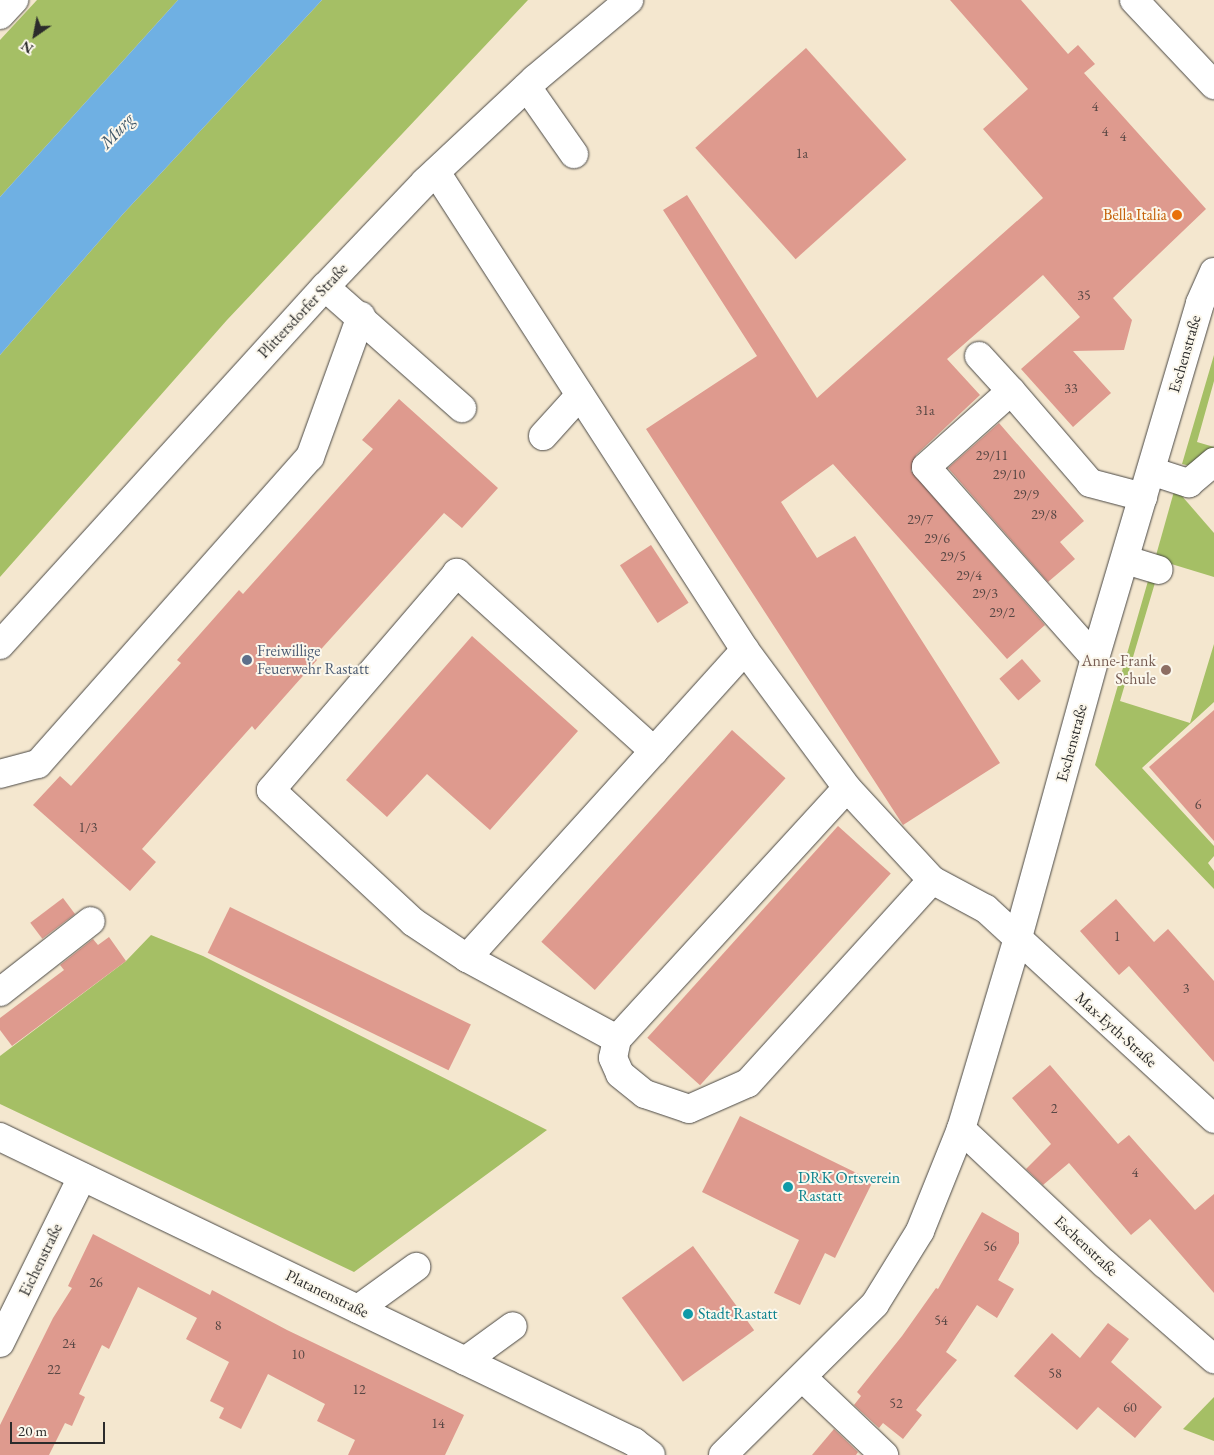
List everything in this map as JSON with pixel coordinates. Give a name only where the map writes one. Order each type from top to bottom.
[{"type":"street","points":[[0,15],[14,0]]},
{"type":"street","name":"Plittersdorfer Straße","points":[[0,645],[325,287],[436,172],[527,87],[629,0]]},
{"type":"street","points":[[1134,0],[1214,85]]},
{"type":"street","points":[[527,87],[574,154]]},
{"type":"street","name":"Max-Eyth-Straße","points":[[436,172],[745,650],[847,788],[932,880],[986,909],[1017,941],[1214,1119]]},
{"type":"street","name":"Eschenstraße","points":[[723,1455],[803,1378],[875,1304],[920,1231],[961,1129],[1017,941],[1095,658],[1126,560],[1150,471],[1200,303],[1214,272]]},
{"type":"street","points":[[325,287],[361,316],[462,408]]},
{"type":"street","points":[[0,774],[38,764],[310,456],[361,316]]},
{"type":"street","points":[[979,356],[1090,483],[1143,497]]},
{"type":"street","points":[[1011,392],[926,467],[1095,658]]},
{"type":"street","points":[[542,436],[580,395]]},
{"type":"street","points":[[1150,471],[1189,483],[1214,462]]},
{"type":"street","points":[[1126,560],[1159,570]]},
{"type":"street","points":[[617,1039],[467,958],[413,922],[271,790],[457,573],[654,752]]},
{"type":"street","points":[[467,958],[745,650]]},
{"type":"street","points":[[847,788],[617,1039],[613,1058],[620,1074],[645,1094],[689,1108],[748,1083],[932,880]]},
{"type":"street","points":[[0,992],[91,920]]},
{"type":"street","name":"Eschenstraße","points":[[961,1129],[1105,1264],[1214,1359]]},
{"type":"street","name":"Platanenstraße","points":[[0,1136],[634,1442],[651,1455]]},
{"type":"street","name":"Eichenstraße","points":[[0,1343],[82,1177]]},
{"type":"street","points":[[358,1309],[416,1267]]},
{"type":"street","points":[[465,1361],[514,1326]]},
{"type":"street","points":[[803,1378],[884,1455]]},
{"type":"green space","points":[[37,0],[178,0],[0,197],[0,40]]},
{"type":"green space","points":[[322,0],[528,0],[227,320],[0,577],[0,355],[123,214]]},
{"type":"green space","points":[[1214,355],[1214,381],[1197,442],[1214,447],[1214,455],[1199,468],[1182,464]]},
{"type":"green space","points":[[1175,488],[1214,533],[1214,577],[1155,559]]},
{"type":"green space","points":[[1150,574],[1157,576],[1120,701],[1190,723],[1214,644],[1214,702],[1142,768],[1214,846],[1214,856],[1208,863],[1214,871],[1214,889],[1095,765]]},
{"type":"green space","points":[[151,935],[203,956],[547,1130],[354,1272],[0,1104],[0,1056],[126,961]]},
{"type":"green space","points":[[1214,1397],[1214,1441],[1183,1429]]},
{"type":"water","name":"Murg","points":[[178,0],[322,0],[123,214],[0,355],[0,197]]},
{"type":"building","points":[[950,0],[1021,0],[1068,54],[1078,45],[1095,64],[1084,73],[1206,209],[1113,298],[1132,320],[1124,350],[1073,351],[1111,393],[1073,427],[1021,369],[1080,317],[1043,275],[947,359],[980,395],[916,455],[911,471],[1045,625],[1007,659],[833,464],[781,502],[817,558],[855,536],[1000,763],[903,825],[646,429],[757,356],[663,210],[687,195],[817,398],[1043,198],[983,129],[1028,89]]},
{"type":"building","points":[[806,48],[906,159],[796,259],[695,148]]},
{"type":"building","points":[[399,399],[498,488],[462,528],[444,513],[314,657],[317,660],[255,730],[252,726],[142,849],[156,862],[130,891],[33,805],[60,776],[71,786],[181,663],[177,660],[239,590],[243,594],[373,449],[362,440]]},
{"type":"building","points":[[999,423],[1084,521],[1060,542],[1075,559],[1048,582],[948,468]]},
{"type":"building","points":[[651,545],[689,603],[658,623],[620,565]]},
{"type":"building","points":[[472,636],[578,731],[490,830],[427,774],[387,817],[346,780]]},
{"type":"building","points":[[1022,659],[1041,681],[1018,701],[999,679]]},
{"type":"building","points":[[1214,710],[1214,841],[1149,767]]},
{"type":"building","points":[[732,730],[786,778],[595,990],[541,942]]},
{"type":"building","points":[[838,826],[891,874],[700,1085],[647,1038]]},
{"type":"building","points":[[63,898],[75,914],[42,939],[30,923]]},
{"type":"building","points":[[1116,899],[1154,942],[1168,929],[1214,981],[1214,1062],[1129,966],[1119,975],[1080,931]]},
{"type":"building","points":[[230,907],[471,1024],[449,1070],[208,953]]},
{"type":"building","points":[[109,937],[126,961],[12,1046],[0,1030],[0,1018],[64,970],[60,965],[93,939],[98,945]]},
{"type":"building","points":[[1050,1065],[1118,1144],[1129,1135],[1195,1210],[1214,1194],[1214,1293],[1150,1219],[1131,1235],[1069,1163],[1043,1185],[1026,1169],[1051,1144],[1012,1098]]},
{"type":"building","name":"DRK Ortsverein Rastatt","points":[[740,1116],[873,1181],[835,1258],[825,1253],[800,1305],[774,1293],[799,1240],[702,1192]]},
{"type":"building","points":[[982,1212],[1019,1233],[1019,1243],[998,1280],[1014,1289],[997,1318],[977,1305],[946,1352],[957,1360],[916,1410],[922,1415],[903,1439],[883,1423],[879,1428],[854,1405],[861,1396],[857,1392],[902,1336],[936,1288],[938,1289]]},
{"type":"building","points":[[93,1234],[210,1295],[212,1290],[287,1330],[464,1415],[445,1455],[348,1455],[355,1440],[317,1421],[325,1404],[268,1374],[241,1429],[219,1418],[224,1408],[210,1401],[229,1362],[186,1339],[197,1318],[138,1287],[109,1349],[102,1345],[79,1394],[85,1397],[72,1426],[65,1423],[49,1455],[0,1455],[0,1425],[53,1318],[72,1288],[68,1286]]},
{"type":"building","name":"Stadt Rastatt","points":[[693,1246],[754,1330],[683,1382],[622,1298]]},
{"type":"building","points":[[1108,1323],[1129,1339],[1111,1362],[1162,1407],[1135,1438],[1098,1407],[1077,1430],[1014,1376],[1052,1333],[1080,1358]]},
{"type":"building","points":[[834,1429],[858,1452],[856,1455],[812,1455]]},
{"type":"place","name":"Bella Italia","points":[[1177,215]]},
{"type":"place","name":"Freiwillige Feuerwehr Rastatt","points":[[247,660]]},
{"type":"place","name":"Anne-Frank Schule","points":[[1166,670]]},
{"type":"place","name":"DRK Ortsverein Rastatt","points":[[788,1187]]},
{"type":"place","name":"Stadt Rastatt","points":[[688,1314]]}]
